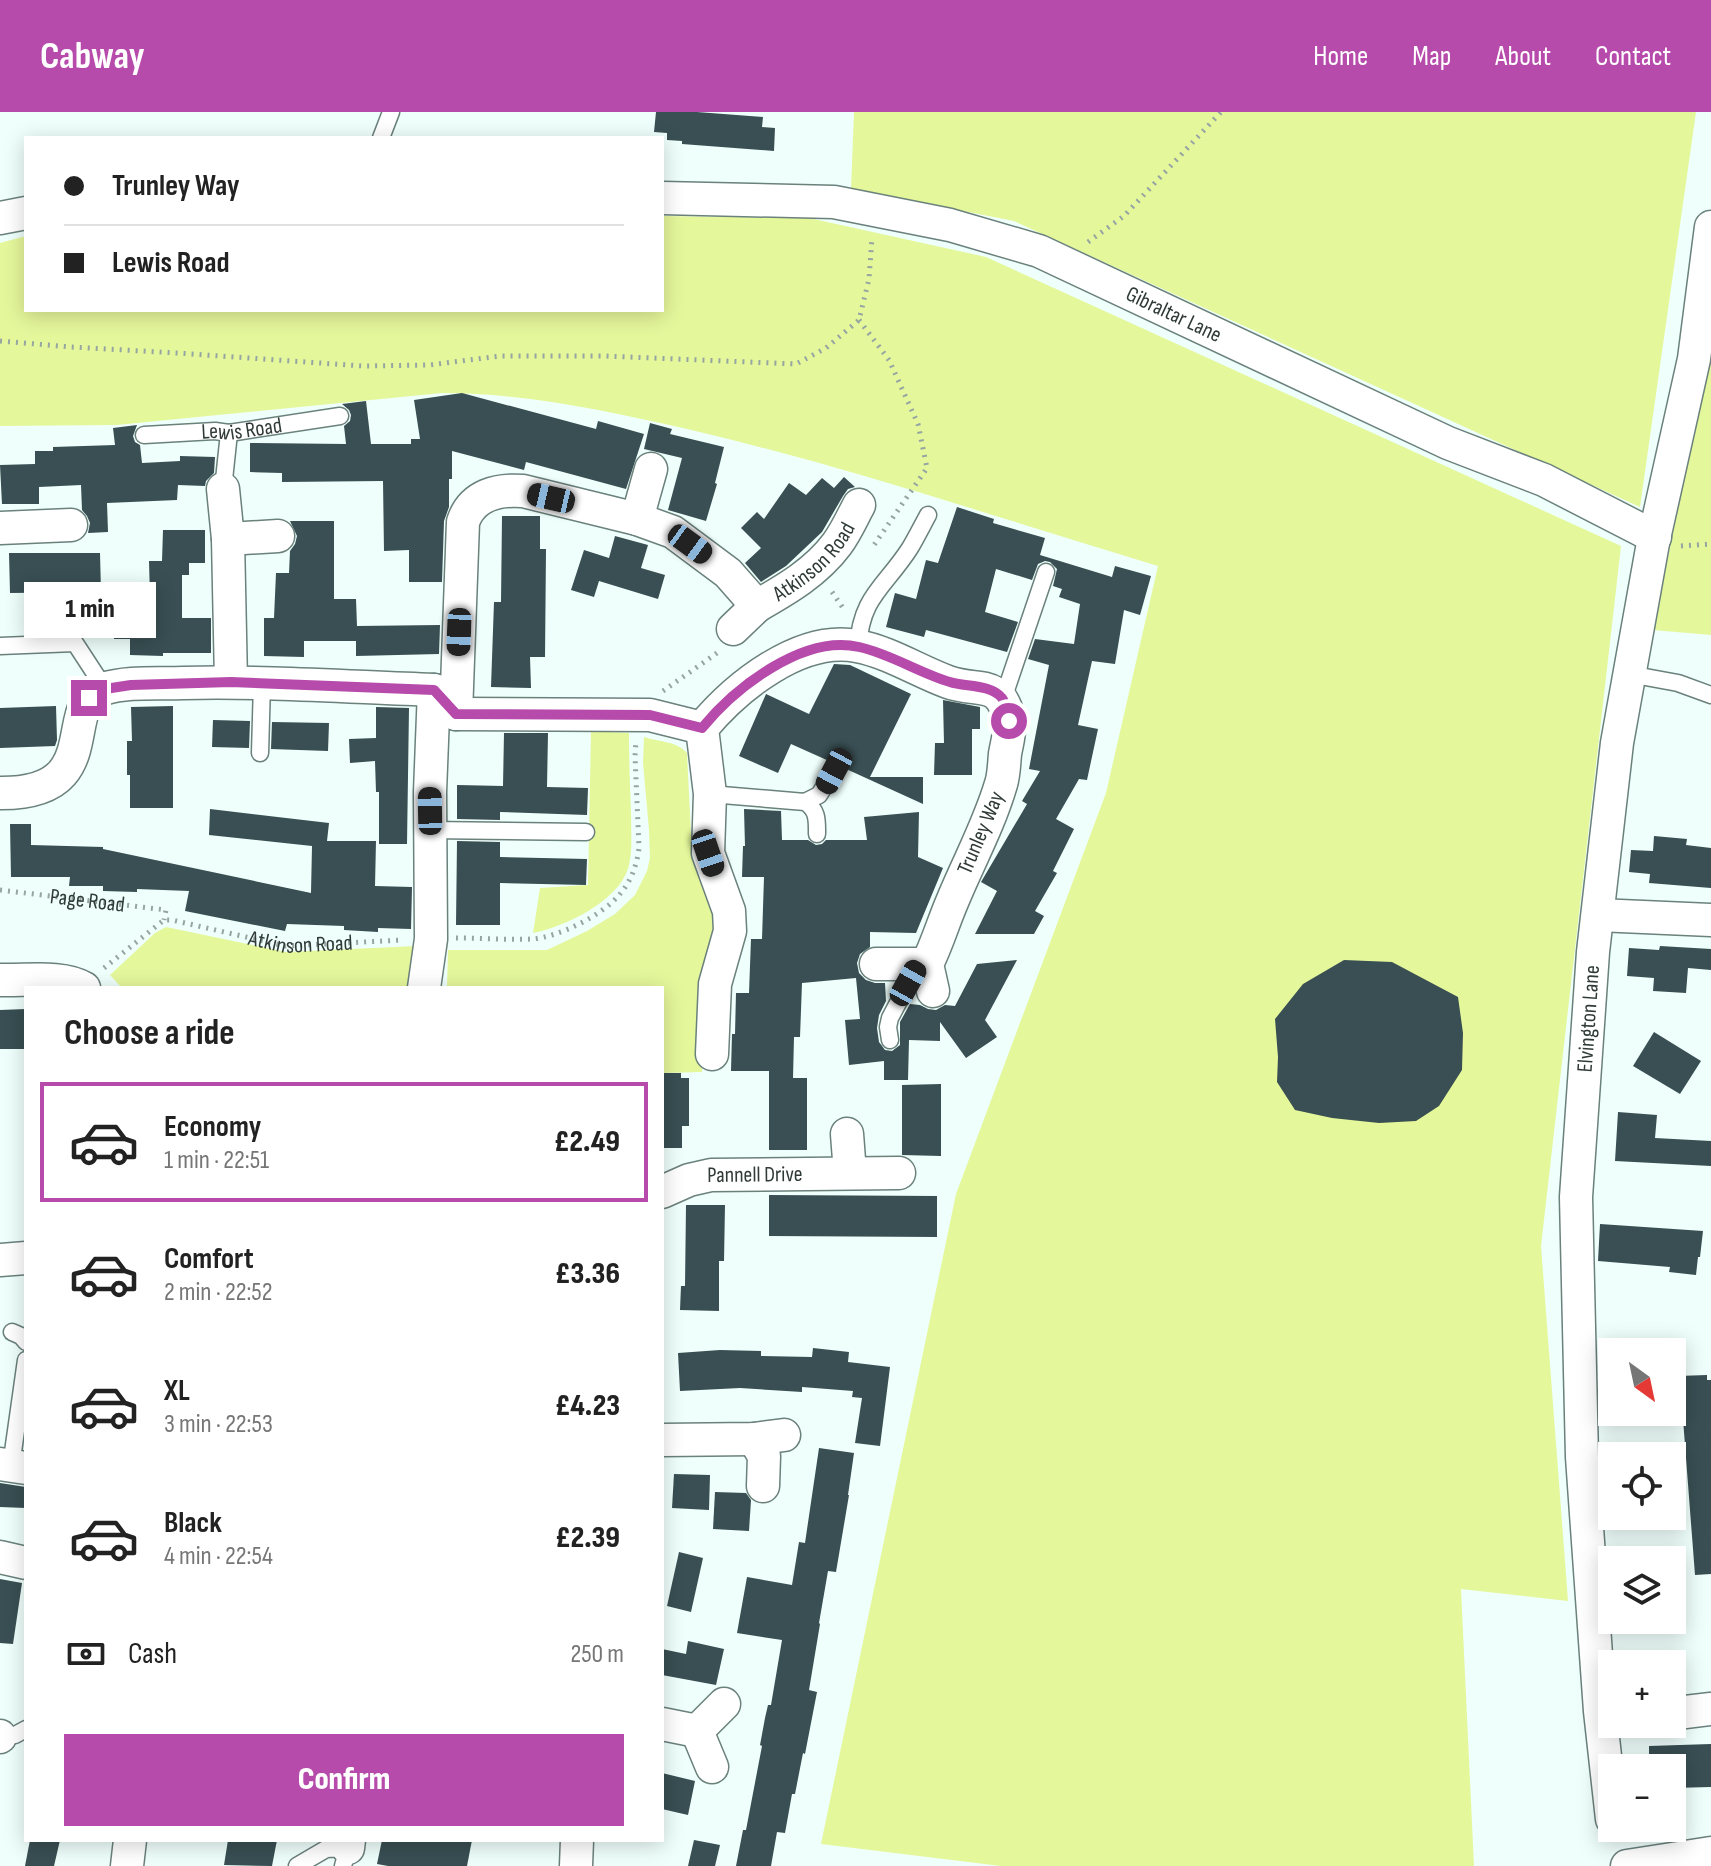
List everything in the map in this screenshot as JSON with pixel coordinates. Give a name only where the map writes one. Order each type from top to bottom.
[{"type":"street","name":"Gibraltar Lane","points":[[664,198],[834,202],[950,225],[1039,251],[1448,443],[1544,480],[1655,537]]},
{"type":"street","points":[[0,218],[24,213]]},
{"type":"street","name":"Elvington Lane","points":[[1605,1754],[1582,1457],[1576,1240],[1578,1167],[1593,952],[1617,743],[1655,537],[1694,359],[1711,227]]},
{"type":"street","points":[[637,519],[651,469]]},
{"type":"street","points":[[223,489],[246,683]]},
{"type":"street","name":"Atkinson Road","points":[[456,714],[463,522],[469,508],[492,493],[509,490],[537,494],[637,519],[673,532],[728,573],[757,606]]},
{"type":"street","name":"Atkinson Road","points":[[733,629],[757,606],[818,565],[843,535],[859,505]]},
{"type":"street","points":[[0,528],[71,525]]},
{"type":"street","points":[[228,539],[278,536]]},
{"type":"street","points":[[712,1054],[715,984],[730,931],[729,911],[708,853],[710,794],[702,728],[728,700],[774,665],[811,650],[831,646],[870,650],[948,682],[994,691],[1003,699]]},
{"type":"street","points":[[0,793],[40,788],[57,779],[70,762],[84,706],[89,698],[105,689],[131,685],[246,683],[434,690],[456,714],[650,715],[702,728]]},
{"type":"street","points":[[424,986],[431,939],[430,792],[434,690]]},
{"type":"street","name":"Trunley Way","points":[[926,973],[1002,781],[1010,731],[1003,699]]},
{"type":"street","points":[[1598,915],[1711,920]]},
{"type":"street","points":[[876,964],[926,973]]},
{"type":"street","points":[[0,980],[61,980],[76,983],[93,979]]},
{"type":"street","points":[[847,1134],[850,1173]]},
{"type":"street","name":"Pannell Drive","points":[[664,1191],[689,1180],[711,1175],[899,1173]]},
{"type":"street","points":[[0,1260],[24,1258]]},
{"type":"street","points":[[664,1440],[769,1437],[764,1456],[763,1486]]},
{"type":"street","points":[[0,1557],[24,1563]]},
{"type":"street","points":[[697,1731],[724,1704]]},
{"type":"street","points":[[1686,1712],[1711,1709]]},
{"type":"street","points":[[664,1724],[697,1731]]},
{"type":"street","points":[[697,1731],[712,1767]]},
{"type":"street","points":[[127,1866],[130,1842]]},
{"type":"street","points":[[576,1866],[577,1842]]},
{"type":"street","points":[[1614,1842],[1617,1866]]},
{"type":"street","points":[[1627,1866],[1711,1853]]},
{"type":"lane","points":[[382,136],[391,112]]},
{"type":"lane","name":"Lewis Road","points":[[144,435],[229,433],[340,416]]},
{"type":"lane","points":[[223,489],[229,433]]},
{"type":"lane","points":[[858,647],[859,628],[869,602],[909,550],[928,515]]},
{"type":"lane","points":[[1003,699],[1046,572]]},
{"type":"lane","points":[[0,646],[75,643],[105,689]]},
{"type":"lane","points":[[1629,674],[1678,683],[1711,695]]},
{"type":"lane","points":[[246,683],[260,753]]},
{"type":"lane","points":[[710,794],[805,802],[819,795],[834,771]]},
{"type":"lane","points":[[805,802],[815,810],[817,834]]},
{"type":"lane","points":[[430,830],[586,832]]},
{"type":"lane","points":[[890,1040],[890,1018],[926,973]]},
{"type":"lane","points":[[12,1466],[24,1375]]},
{"type":"lane","points":[[0,1736],[15,1735],[24,1730]]},
{"type":"lane","points":[[297,1866],[326,1849],[347,1851]]},
{"type":"path","points":[[1087,242],[1124,216],[1221,112]]},
{"type":"path","points":[[0,341],[363,366],[430,365],[500,356],[605,356],[796,364],[826,348],[859,320],[869,279],[872,238],[882,211]]},
{"type":"path","points":[[859,320],[889,360],[918,424],[927,468],[910,493]]},
{"type":"path","name":"Page Road","points":[[0,890],[166,910],[164,920]]},
{"type":"path","points":[[93,979],[164,920]]},
{"type":"path","name":"Atkinson Road","points":[[164,920],[285,946],[431,939]]},
{"type":"green space","points":[[854,112],[1696,112],[1640,507],[1014,221],[851,189]]},
{"type":"green space","points":[[664,216],[809,218],[986,257],[1621,546],[1541,1246],[1568,1601],[1461,1589],[1474,1866],[1001,1866],[821,1844],[956,1194],[1106,793],[1158,566],[865,476],[746,444],[627,416],[504,396],[442,393],[117,425],[0,426],[0,243],[24,237],[24,312],[664,312]]},
{"type":"green space","points":[[1711,348],[1711,635],[1653,630]]},
{"type":"green space","points":[[591,731],[629,733],[631,856],[628,869],[613,892],[588,911],[533,933],[540,888],[588,885]]},
{"type":"green space","points":[[644,737],[673,744],[687,753],[692,855],[713,908],[717,933],[701,974],[702,1072],[664,1073],[664,986],[447,986],[448,950],[547,950],[615,914],[635,895],[650,858]]},
{"type":"green space","points":[[166,927],[286,952],[416,946],[413,986],[120,986],[110,975],[155,933]]},
{"type":"building","points":[[656,112],[763,117],[762,127],[775,128],[774,151],[682,144],[682,141],[667,140],[667,133],[654,132]]},
{"type":"building","points":[[462,393],[596,429],[598,421],[644,434],[626,489],[526,462],[524,470],[452,451],[449,507],[444,521],[442,582],[409,582],[409,550],[384,551],[383,481],[282,482],[282,473],[250,472],[250,443],[346,444],[344,426],[351,415],[342,404],[366,401],[371,444],[411,444],[411,439],[420,439],[414,400]]},
{"type":"building","points":[[650,423],[672,429],[670,434],[724,447],[706,521],[668,510],[682,458],[644,449]]},
{"type":"building","points":[[137,425],[133,436],[140,445],[142,463],[180,461],[180,456],[215,457],[214,473],[205,486],[178,485],[177,500],[107,503],[108,532],[88,533],[90,523],[82,510],[81,485],[39,487],[39,504],[2,504],[0,465],[35,464],[35,451],[53,451],[53,447],[115,445],[113,428]]},
{"type":"building","points":[[844,477],[855,487],[848,489],[822,532],[786,566],[761,582],[745,563],[761,548],[741,528],[757,512],[764,519],[789,483],[806,495],[822,478],[834,488]]},
{"type":"building","points":[[957,507],[994,519],[993,523],[1045,538],[1040,555],[1112,577],[1115,566],[1151,576],[1140,615],[1124,610],[1115,664],[1092,661],[1078,725],[1098,729],[1087,780],[1079,779],[1056,819],[1074,829],[1053,871],[1057,873],[1035,911],[1044,916],[1034,934],[975,934],[997,891],[981,882],[1027,804],[1022,801],[1040,771],[1029,769],[1049,665],[1028,659],[1035,639],[1074,644],[1080,604],[1059,597],[1062,589],[1053,586],[1057,569],[1045,561],[1038,564],[1032,580],[996,569],[985,612],[1018,622],[1007,652],[926,630],[924,637],[886,627],[895,593],[916,599],[926,560],[938,563]]},
{"type":"building","points":[[502,516],[540,516],[540,549],[546,549],[545,657],[530,657],[531,688],[491,687],[494,602],[501,602]]},
{"type":"building","points":[[290,521],[334,521],[334,599],[356,599],[357,626],[440,625],[439,654],[356,656],[356,641],[304,641],[304,657],[264,656],[264,618],[274,618],[276,573],[289,573],[290,551],[297,536]]},
{"type":"building","points":[[163,530],[205,530],[205,563],[189,563],[189,575],[182,575],[182,618],[211,618],[211,653],[130,655],[130,639],[114,639],[114,599],[150,598],[149,561],[162,561]]},
{"type":"building","points":[[615,536],[648,545],[641,568],[665,575],[658,599],[599,581],[594,597],[571,590],[584,550],[609,558]]},
{"type":"building","points":[[9,553],[100,553],[101,592],[10,593]]},
{"type":"building","points":[[834,664],[850,665],[911,694],[870,777],[923,777],[923,804],[844,768],[839,761],[829,761],[791,744],[778,773],[739,756],[766,694],[809,714]]},
{"type":"building","points":[[943,700],[980,707],[980,729],[972,729],[972,775],[934,775],[935,743],[944,743]]},
{"type":"building","points":[[56,706],[55,746],[0,748],[0,708]]},
{"type":"building","points":[[173,706],[173,808],[130,808],[127,741],[132,741],[131,707]]},
{"type":"building","points":[[376,707],[409,708],[407,844],[379,844],[379,792],[376,792],[375,761],[350,763],[349,739],[376,738]]},
{"type":"building","points":[[213,720],[250,721],[249,748],[212,747]]},
{"type":"building","points":[[272,722],[329,723],[328,751],[271,749]]},
{"type":"building","points":[[504,733],[548,733],[547,787],[588,788],[587,815],[500,812],[500,820],[457,819],[457,785],[503,786]]},
{"type":"building","points":[[210,809],[329,823],[327,841],[376,841],[375,886],[412,887],[411,929],[378,928],[378,932],[344,930],[344,926],[287,924],[285,931],[185,911],[189,891],[103,891],[103,886],[69,886],[70,877],[11,877],[10,824],[31,824],[31,845],[103,847],[311,893],[312,846],[209,835]]},
{"type":"building","points":[[744,809],[781,811],[782,840],[808,840],[816,845],[826,840],[867,840],[864,817],[919,812],[918,857],[943,868],[916,933],[870,932],[870,947],[860,954],[857,963],[859,973],[866,980],[885,983],[886,1001],[877,1028],[879,1042],[885,1050],[892,1051],[900,1045],[900,1022],[910,1004],[936,1010],[945,1005],[955,1006],[977,964],[1017,960],[985,1020],[997,1037],[966,1058],[940,1022],[940,1041],[909,1040],[908,1080],[884,1080],[884,1061],[849,1065],[845,1020],[860,1019],[856,978],[802,983],[800,1037],[794,1037],[793,1078],[807,1078],[807,1150],[769,1150],[769,1071],[731,1071],[736,993],[749,993],[751,939],[762,939],[764,877],[742,877]]},
{"type":"building","points":[[1654,836],[1687,839],[1686,845],[1711,848],[1711,888],[1649,883],[1650,874],[1629,872],[1631,850],[1653,851]]},
{"type":"building","points":[[457,841],[500,842],[500,857],[587,859],[586,885],[500,883],[500,925],[456,925]]},
{"type":"building","points":[[1660,946],[1711,949],[1711,970],[1688,968],[1686,993],[1653,991],[1654,978],[1627,976],[1629,948],[1659,950]]},
{"type":"building","points":[[1344,960],[1392,962],[1458,997],[1463,1033],[1462,1070],[1439,1106],[1416,1121],[1379,1123],[1295,1110],[1277,1082],[1275,1019],[1303,984]]},
{"type":"building","points":[[24,1009],[24,1049],[0,1049],[0,1010]]},
{"type":"building","points":[[1654,1032],[1701,1061],[1680,1094],[1633,1066]]},
{"type":"building","points":[[664,1073],[681,1073],[681,1078],[689,1078],[689,1126],[682,1126],[682,1148],[664,1148]]},
{"type":"building","points":[[941,1084],[941,1156],[902,1155],[902,1085]]},
{"type":"building","points":[[1618,1112],[1657,1115],[1655,1138],[1711,1141],[1711,1166],[1615,1161]]},
{"type":"building","points":[[769,1195],[937,1196],[937,1237],[769,1236]]},
{"type":"building","points":[[686,1205],[725,1205],[724,1261],[719,1261],[719,1311],[680,1310],[681,1286],[685,1286]]},
{"type":"building","points":[[1600,1224],[1703,1231],[1696,1275],[1669,1272],[1670,1267],[1598,1261]]},
{"type":"building","points":[[813,1348],[849,1352],[848,1362],[890,1367],[880,1446],[855,1443],[862,1398],[852,1397],[853,1391],[802,1387],[802,1392],[740,1388],[680,1391],[678,1353],[761,1351],[761,1356],[812,1357]]},
{"type":"building","points":[[1707,1375],[1707,1380],[1711,1380],[1711,1574],[1695,1575],[1684,1426],[1686,1426],[1686,1376]]},
{"type":"building","points":[[819,1448],[854,1453],[836,1572],[828,1571],[819,1623],[809,1690],[817,1692],[805,1754],[795,1794],[792,1794],[785,1833],[777,1832],[771,1866],[736,1866],[743,1830],[746,1830],[782,1640],[737,1633],[747,1577],[792,1585],[799,1542],[805,1543]]},
{"type":"building","points":[[674,1474],[710,1475],[709,1510],[672,1508]]},
{"type":"building","points":[[0,1483],[24,1487],[24,1508],[0,1507]]},
{"type":"building","points":[[715,1492],[746,1493],[751,1500],[749,1531],[713,1529]]},
{"type":"building","points":[[679,1552],[703,1558],[691,1612],[667,1606]]},
{"type":"building","points":[[0,1579],[22,1583],[13,1644],[0,1643]]},
{"type":"building","points":[[688,1641],[724,1649],[716,1685],[664,1675],[664,1649],[686,1654]]},
{"type":"building","points":[[1711,1744],[1711,1787],[1686,1788],[1686,1754],[1649,1754],[1649,1746]]},
{"type":"building","points":[[664,1773],[695,1781],[688,1815],[664,1809]]},
{"type":"building","points":[[694,1840],[720,1845],[715,1866],[688,1866]]},
{"type":"building","points":[[30,1842],[60,1842],[54,1866],[25,1866]]},
{"type":"building","points":[[228,1842],[277,1842],[272,1866],[224,1865]]},
{"type":"building","points":[[382,1842],[472,1842],[467,1866],[377,1864]]},
{"type":"route","points":[[89,698],[105,689],[131,685],[231,682],[434,690],[456,714],[650,715],[702,728],[736,692],[774,665],[811,650],[854,645],[948,682],[994,691],[1003,699],[1009,721]]}]
